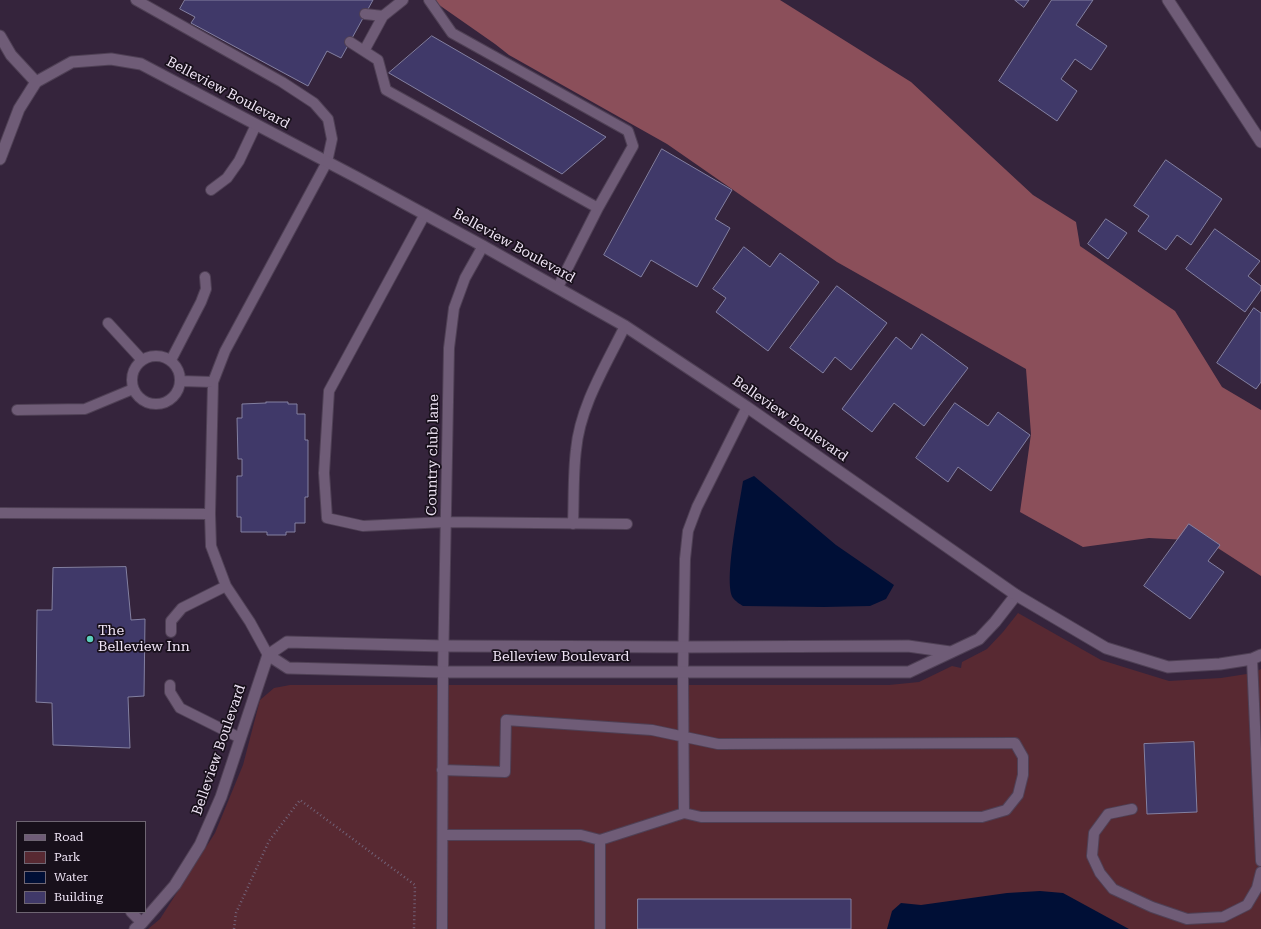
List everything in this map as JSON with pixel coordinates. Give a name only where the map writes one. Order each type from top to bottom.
[{"type":"street","points":[[1168,0],[1261,142]]},
{"type":"street","points":[[0,36],[11,55],[36,82]]},
{"type":"street","name":"Belleview Boulevard","points":[[0,159],[19,109],[36,82],[72,62],[111,59],[141,64],[425,214],[558,287],[625,326],[747,407],[1016,595],[1106,648],[1168,667],[1220,664],[1256,657]]},
{"type":"street","name":"Belleview Boulevard","points":[[268,655],[288,668],[443,672],[909,672],[979,639],[995,622],[1016,595]]},
{"type":"street","name":"Belleview Boulevard","points":[[139,926],[175,885],[200,845],[221,797],[268,655],[287,642],[444,646],[908,646],[950,652]]},
{"type":"lane","points":[[136,0],[282,82],[314,103],[328,119],[332,139],[328,162],[225,352],[213,382],[210,514],[211,546],[226,586],[250,622],[268,655]]},
{"type":"lane","points":[[364,51],[383,16],[403,0]]},
{"type":"lane","points":[[429,0],[452,33],[628,131],[633,146],[598,208],[558,287]]},
{"type":"lane","points":[[365,14],[383,16]]},
{"type":"lane","points":[[350,42],[378,60],[386,90],[598,208]]},
{"type":"lane","points":[[212,190],[227,178],[239,161],[256,125]]},
{"type":"lane","points":[[425,214],[328,391],[324,473],[328,518],[363,526],[445,522],[627,524]]},
{"type":"lane","name":"Country club lane","points":[[442,929],[443,672],[449,348],[454,308],[465,278],[484,246]]},
{"type":"lane","points":[[171,360],[201,302],[206,288],[205,278]]},
{"type":"lane","points":[[108,323],[142,360]]},
{"type":"lane","points":[[573,524],[576,450],[582,419],[593,391],[625,326]]},
{"type":"lane","points":[[157,355],[171,360],[177,366],[181,381],[175,396],[160,404],[152,404],[144,401],[138,396],[132,381],[132,373],[136,366],[149,356],[157,355]]},
{"type":"lane","points":[[181,381],[213,382]]},
{"type":"lane","points":[[17,410],[85,409],[134,389]]},
{"type":"lane","points":[[684,813],[683,672],[685,559],[688,531],[697,507],[747,407]]},
{"type":"lane","points":[[0,513],[210,514]]},
{"type":"lane","points":[[171,632],[171,621],[182,608],[226,586]]},
{"type":"lane","points":[[1256,657],[1261,861]]},
{"type":"lane","points":[[170,685],[170,692],[180,708],[240,738]]},
{"type":"lane","points":[[442,770],[505,772],[506,720],[652,730],[683,738],[718,744],[1016,743],[1023,757],[1023,775],[1018,795],[1006,810],[982,817],[701,817],[684,813],[600,840],[581,835],[443,835]]},
{"type":"lane","points":[[1132,809],[1108,814],[1094,833],[1092,856],[1100,873],[1113,889],[1152,907],[1187,919],[1223,917],[1247,905],[1257,888],[1261,872]]},
{"type":"lane","points":[[600,840],[600,929]]},
{"type":"lane","points":[[132,913],[139,926]]},
{"type":"path","points":[[234,929],[236,913],[269,840],[300,800],[415,885],[414,929]]},
{"type":"green space","points":[[1018,613],[1101,660],[1169,681],[1221,678],[1253,673],[1261,669],[1261,929],[148,929],[160,919],[215,833],[243,765],[260,700],[274,688],[290,685],[889,685],[919,682],[952,666],[961,668],[962,662],[987,649]]},
{"type":"shaded area","points":[[432,0],[780,0],[911,82],[1033,195],[1076,222],[1080,246],[1175,311],[1222,387],[1261,410],[1261,576],[1207,541],[1149,538],[1083,547],[1020,512],[1031,434],[1026,369],[837,262],[667,144],[509,55]]},
{"type":"water","points":[[754,476],[836,545],[894,585],[886,599],[870,606],[824,607],[743,606],[735,600],[730,589],[730,576],[736,523],[743,481]]},
{"type":"water","points":[[1040,891],[1063,893],[1129,929],[887,929],[892,911],[901,903],[921,905],[1007,893]]},
{"type":"building","points":[[185,0],[373,0],[341,58],[327,51],[308,86],[191,23],[195,17],[180,9]]},
{"type":"building","points":[[1015,0],[1029,0],[1024,7]]},
{"type":"building","points":[[1052,0],[1093,0],[1076,25],[1107,46],[1091,70],[1075,59],[1061,79],[1077,91],[1057,121],[999,81]]},
{"type":"building","points":[[432,36],[606,137],[562,174],[389,73]]},
{"type":"building","points":[[662,149],[732,190],[715,219],[730,228],[697,287],[651,260],[641,277],[604,255]]},
{"type":"building","points":[[1166,160],[1222,199],[1191,245],[1177,235],[1166,250],[1138,231],[1149,216],[1134,206]]},
{"type":"building","points":[[1106,219],[1127,233],[1108,259],[1088,244]]},
{"type":"building","points":[[1215,229],[1260,261],[1248,276],[1261,286],[1261,290],[1245,312],[1186,269]]},
{"type":"building","points":[[744,247],[770,267],[780,253],[819,282],[768,351],[716,312],[726,298],[713,289]]},
{"type":"building","points":[[837,286],[887,323],[851,370],[835,357],[823,373],[790,348]]},
{"type":"building","points":[[1254,308],[1261,313],[1261,382],[1256,389],[1217,363]]},
{"type":"building","points":[[922,334],[968,368],[924,426],[894,403],[872,432],[842,409],[896,337],[911,349]]},
{"type":"building","points":[[288,402],[288,404],[297,404],[297,414],[305,414],[305,440],[308,440],[308,497],[305,497],[305,523],[295,523],[295,532],[286,532],[286,535],[267,535],[267,532],[241,532],[241,517],[237,517],[237,476],[242,476],[242,459],[238,459],[237,418],[242,418],[242,404]]},
{"type":"building","points":[[955,403],[988,426],[998,412],[1030,435],[991,491],[958,467],[948,482],[916,458]]},
{"type":"building","points":[[1189,524],[1220,545],[1208,561],[1224,572],[1190,619],[1144,586]]},
{"type":"building","name":"The Belleview Inn","points":[[126,567],[131,620],[145,619],[144,696],[128,697],[130,748],[53,745],[52,703],[36,702],[37,610],[52,610],[53,568]]},
{"type":"building","points":[[1194,742],[1197,812],[1147,814],[1144,744]]},
{"type":"building","points":[[638,899],[851,899],[851,929],[638,929]]},
{"type":"place","name":"The Belleview Inn","points":[[90,639]]}]
